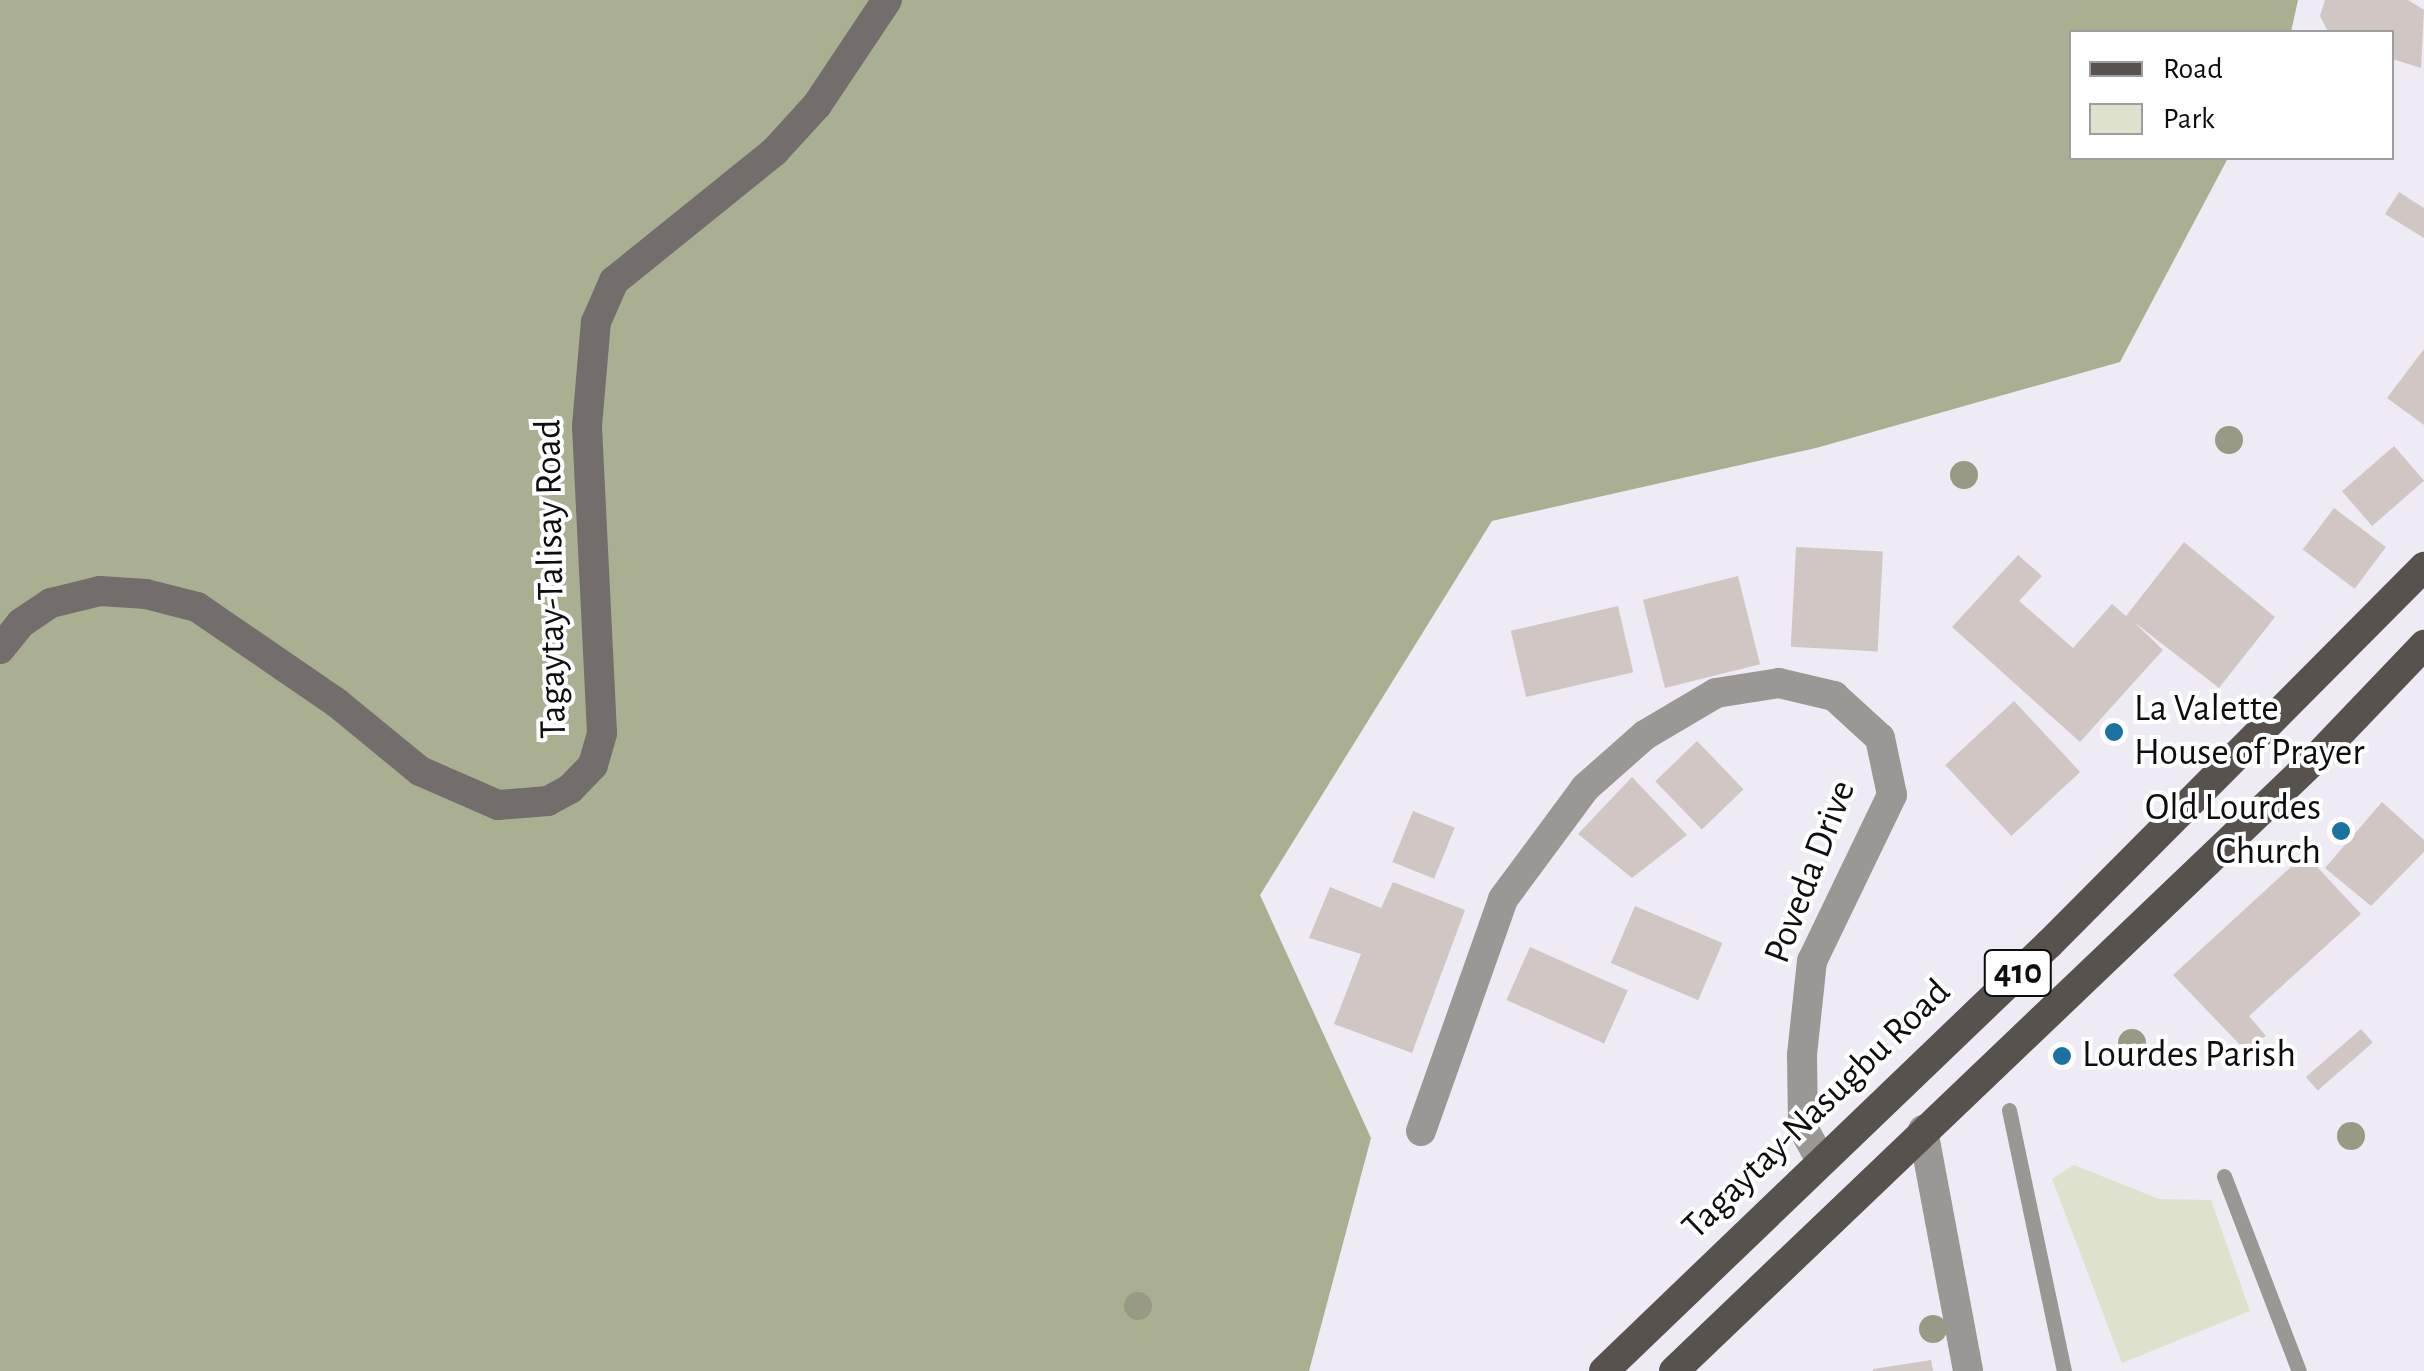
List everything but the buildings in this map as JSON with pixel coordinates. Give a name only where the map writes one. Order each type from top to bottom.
[{"type":"main road","name":"Tagaytay-Talisay Road","points":[[0,649],[21,622],[51,603],[100,591],[197,607],[337,704],[420,771],[489,803],[534,804],[570,789],[593,765],[602,733],[588,356],[614,281],[775,152],[816,105],[887,0]]},
{"type":"main road","name":"Tagaytay-Nasugbu Road","points":[[1604,1371],[2077,916],[2424,567]]},
{"type":"main road","name":"410","points":[[1674,1371],[2315,759],[2424,645]]},
{"type":"street","name":"Poveda Drive","points":[[1421,1131],[1503,899],[1585,788],[1644,736],[1716,693],[1780,683],[1834,696],[1880,738],[1892,795],[1812,961],[1802,1055],[1804,1128],[1821,1160]]},
{"type":"street","points":[[1923,1130],[1968,1371]]},
{"type":"lane","points":[[2009,1110],[2064,1371]]},
{"type":"lane","points":[[2224,1176],[2299,1371]]},
{"type":"green space","points":[[0,0],[2298,0],[2291,30],[2069,30],[2069,160],[2227,160],[2120,362],[1816,448],[1492,521],[1260,895],[1371,1138],[1309,1371],[0,1371]]},
{"type":"green space","points":[[2074,1165],[2159,1199],[2211,1200],[2250,1311],[2122,1363],[2052,1179]]},
{"type":"place","name":"La Valette House of Prayer","points":[[2114,732]]},
{"type":"place","name":"Old Lourdes Church","points":[[2341,831]]},
{"type":"place","name":"Lourdes Parish","points":[[2062,1056]]}]
